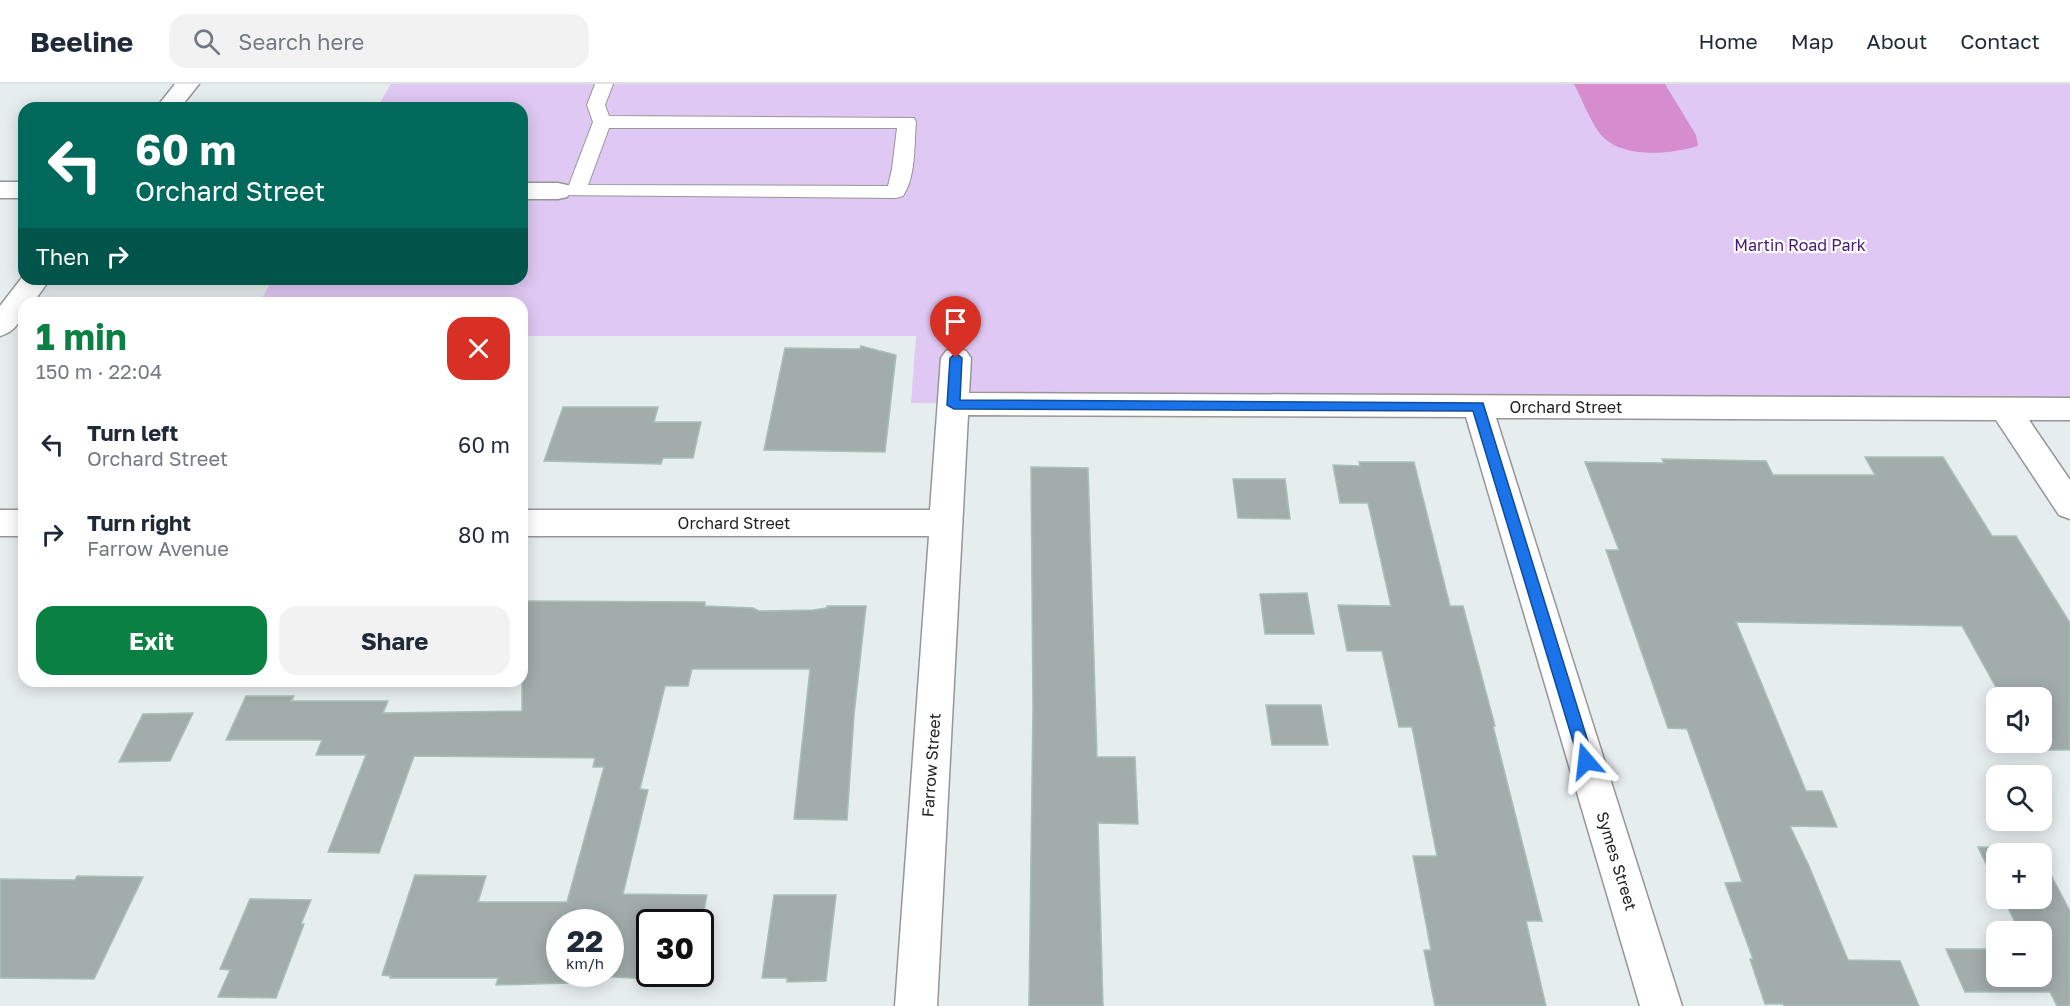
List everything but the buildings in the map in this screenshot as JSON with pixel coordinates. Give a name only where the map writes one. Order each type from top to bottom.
[{"type":"street","points":[[173,102],[187,84]]},
{"type":"street","points":[[0,190],[18,190]]},
{"type":"street","points":[[528,191],[567,191]]},
{"type":"street","points":[[22,297],[31,285]]},
{"type":"street","points":[[0,326],[18,302]]},
{"type":"street","name":"Farrow Street","points":[[916,1006],[956,358]]},
{"type":"street","name":"Orchard Street","points":[[954,405],[2070,409]]},
{"type":"street","name":"Symes Street","points":[[1478,407],[1661,1006]]},
{"type":"street","points":[[2004,409],[2070,506]]},
{"type":"street","points":[[0,523],[18,523]]},
{"type":"street","name":"Orchard Street","points":[[528,523],[947,524]]},
{"type":"lane","points":[[602,122],[907,122],[902,169],[896,192],[567,191],[602,122],[596,105],[604,84]]},
{"type":"green space","name":"Martin Road Park","points":[[391,84],[2070,84],[2070,408],[911,403],[916,336],[528,336],[528,297],[262,297],[270,285],[528,285],[528,102],[380,102]]},
{"type":"shaded area","points":[[1574,84],[1665,84],[1696,135],[1698,146],[1649,153],[1623,149],[1612,144],[1595,126]]},
{"type":"route","points":[[956,358],[954,405],[1478,407],[1586,761]]}]
